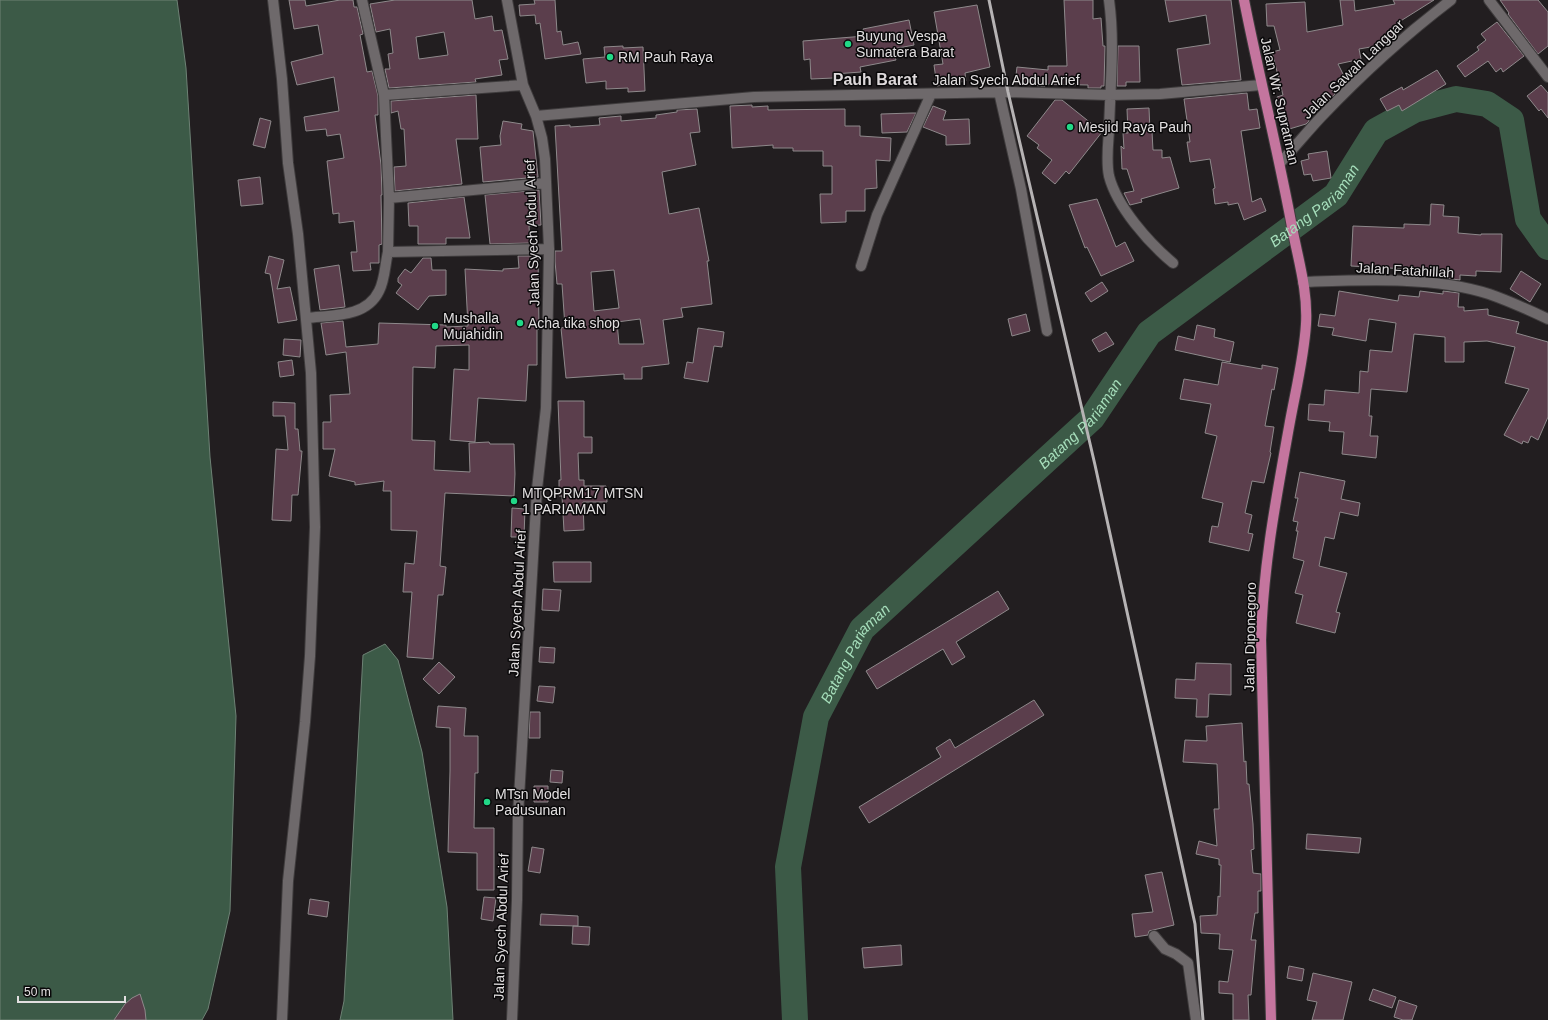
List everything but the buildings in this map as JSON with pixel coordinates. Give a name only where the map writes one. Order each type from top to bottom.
[{"type":"main road","name":"Jalan Wr. Supratman","points":[[1244,0],[1261,85],[1280,163],[1298,258]]},
{"type":"main road","name":"Jalan Diponegoro","points":[[1271,1020],[1261,640],[1262,603],[1271,532],[1304,342],[1306,308],[1298,258]]},
{"type":"street","points":[[273,0],[282,79],[288,163],[298,234],[307,318],[311,373],[316,527],[309,663],[288,881],[282,1020]]},
{"type":"street","points":[[307,318],[356,312],[366,307],[374,300],[380,291],[388,252],[389,198],[384,95],[362,0]]},
{"type":"street","name":"Jalan Syech Abdul Arief","points":[[507,0],[523,84],[536,116],[542,138],[546,182],[549,249],[546,408],[537,489],[518,815],[517,900],[512,1020]]},
{"type":"street","points":[[1109,0],[1112,32],[1108,170],[1111,182],[1121,202],[1140,230],[1156,249],[1173,263]]},
{"type":"street","name":"Jalan Sawah Langgar","points":[[1280,163],[1321,117],[1355,84],[1416,28],[1451,0]]},
{"type":"street","points":[[1489,0],[1548,77]]},
{"type":"street","points":[[384,95],[523,84]]},
{"type":"street","name":"Jalan Syech Abdul Arief","points":[[536,116],[754,97],[999,92],[1109,95],[1160,94],[1261,85]]},
{"type":"street","points":[[999,92],[1021,189],[1047,331]]},
{"type":"street","points":[[861,266],[877,215],[931,94]]},
{"type":"street","points":[[389,198],[546,182]]},
{"type":"street","points":[[388,252],[549,249]]},
{"type":"street","name":"Jalan Fatahillah","points":[[1303,282],[1391,281],[1419,282],[1460,287],[1488,294],[1514,303],[1548,319]]},
{"type":"street","points":[[1154,936],[1165,948],[1188,963],[1196,1020]]},
{"type":"shaded area","points":[[0,0],[177,0],[186,68],[210,457],[236,716],[230,911],[208,1009],[202,1020],[0,1020]]},
{"type":"shaded area","points":[[385,644],[398,660],[422,752],[447,907],[453,1020],[340,1020],[344,1001],[363,655]]},
{"type":"waterway","name":"Batang Pariaman","points":[[795,1020],[788,867],[816,717],[862,629],[1092,418],[1149,333],[1336,195],[1376,131],[1414,110],[1456,99],[1487,104],[1511,120],[1528,219],[1548,247]]},
{"type":"railway","points":[[989,0],[1008,92],[1095,465],[1195,924],[1203,1020]]},
{"type":"place","name":"Buyung Vespa Sumatera Barat","points":[[848,44]]},
{"type":"place","name":"RM Pauh Raya","points":[[610,57]]},
{"type":"place","name":"Mesjid Raya Pauh","points":[[1070,127]]},
{"type":"place","name":"Acha tika shop","points":[[520,323]]},
{"type":"place","name":"Mushalla Mujahidin","points":[[435,326]]},
{"type":"place","name":"MTQPRM17 MTSN 1 PARIAMAN","points":[[514,501]]},
{"type":"place","name":"MTsn Model Padusunan","points":[[487,802]]},
{"type":"district","name":"Pauh Barat","points":[[875,79]]}]
